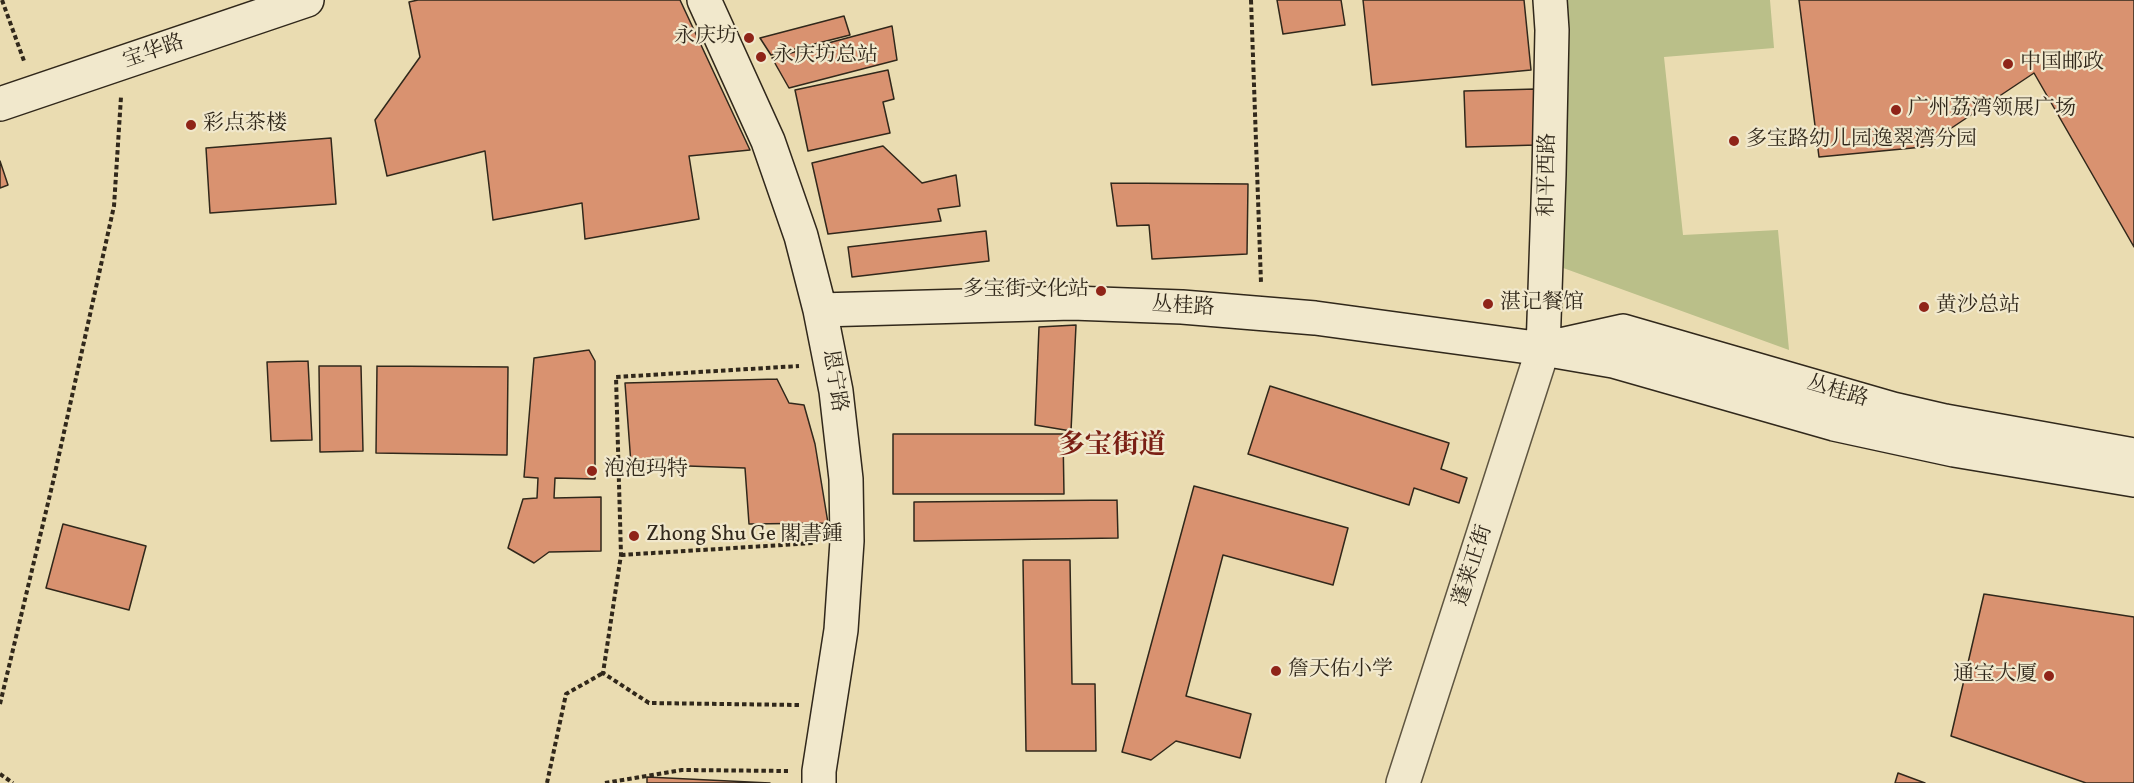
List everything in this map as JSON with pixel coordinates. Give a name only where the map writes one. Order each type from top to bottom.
[{"type":"street","name":"宝华路","points":[[0,104],[124,64],[307,0]]},
{"type":"street","name":"恩宁路","points":[[704,0],[768,141],[801,236],[831,364],[846,479],[847,541],[841,630],[819,777]]},
{"type":"street","name":"和平西路","points":[[1543,349],[1549,174],[1550,0]]},
{"type":"street","name":"丛桂路","points":[[820,310],[1072,303],[1182,307],[1316,318],[1543,349],[1613,361],[1834,424],[1954,450],[2134,480]]},
{"type":"street","name":"丛桂路","points":[[1543,349],[1623,331],[1893,409],[1945,421],[2134,455]]},
{"type":"street","name":"蓬莱正街","points":[[1403,783],[1543,349]]},
{"type":"street","points":[[1838,393],[1896,436]]},
{"type":"path","points":[[2,0],[35,93]]},
{"type":"path","points":[[1251,0],[1262,314]]},
{"type":"path","points":[[0,704],[53,482],[114,206],[124,64]]},
{"type":"path","points":[[603,673],[621,555],[616,377],[831,364]]},
{"type":"path","points":[[621,555],[847,541]]},
{"type":"path","points":[[603,673],[649,703],[830,706]]},
{"type":"path","points":[[547,783],[566,694],[603,673]]},
{"type":"path","points":[[605,783],[682,770],[819,777]]},
{"type":"path","points":[[0,774],[13,783]]},
{"type":"green space","points":[[1566,0],[1770,0],[1774,48],[1664,57],[1683,235],[1778,230],[1789,350],[1555,265]]},
{"type":"building","points":[[418,0],[680,0],[750,150],[689,156],[699,219],[585,239],[582,203],[493,220],[485,151],[387,176],[375,120],[420,57],[409,2]]},
{"type":"building","points":[[1277,0],[1341,0],[1345,25],[1283,34]]},
{"type":"building","points":[[1363,0],[1524,0],[1531,70],[1372,85]]},
{"type":"building","name":"广州荔湾领展广场","points":[[1799,0],[2134,0],[2134,247],[2034,73],[1923,147],[1819,157]]},
{"type":"building","points":[[844,16],[850,35],[771,55],[760,38]]},
{"type":"building","points":[[892,26],[897,60],[789,88],[772,58]]},
{"type":"building","points":[[888,70],[894,99],[883,102],[890,133],[808,151],[795,90]]},
{"type":"building","points":[[1536,89],[1537,145],[1466,147],[1464,91]]},
{"type":"building","points":[[331,138],[336,204],[210,213],[206,148]]},
{"type":"building","points":[[883,146],[922,183],[956,175],[960,206],[938,209],[941,221],[828,234],[812,163]]},
{"type":"building","points":[[0,161],[8,185],[0,188]]},
{"type":"building","points":[[1111,183],[1248,184],[1247,254],[1152,259],[1149,225],[1117,226]]},
{"type":"building","points":[[986,231],[989,261],[852,277],[848,247]]},
{"type":"building","points":[[1076,325],[1071,431],[1035,425],[1039,327]]},
{"type":"building","points":[[589,350],[595,361],[595,479],[555,478],[554,498],[601,497],[601,551],[549,552],[534,563],[508,548],[523,499],[537,498],[538,478],[524,477],[534,358]]},
{"type":"building","points":[[308,361],[312,440],[271,441],[267,362]]},
{"type":"building","points":[[319,366],[361,366],[363,451],[320,452]]},
{"type":"building","points":[[377,366],[508,367],[507,455],[376,453]]},
{"type":"building","points":[[777,379],[789,403],[804,405],[815,444],[828,523],[749,524],[745,468],[631,464],[625,383]]},
{"type":"building","points":[[1270,386],[1449,443],[1441,469],[1467,478],[1459,503],[1414,488],[1409,505],[1248,454]]},
{"type":"building","points":[[893,434],[1063,434],[1064,494],[893,494]]},
{"type":"building","points":[[1194,486],[1348,528],[1333,585],[1223,555],[1186,696],[1251,714],[1240,758],[1176,741],[1151,760],[1122,752]]},
{"type":"building","points":[[1117,500],[1118,538],[914,541],[914,502]]},
{"type":"building","points":[[63,524],[146,546],[129,610],[46,588]]},
{"type":"building","points":[[1023,560],[1070,560],[1072,684],[1095,684],[1096,751],[1026,751]]},
{"type":"building","name":"通宝大厦","points":[[1984,594],[2134,617],[2134,783],[2086,783],[1951,736]]},
{"type":"building","points":[[1898,773],[1925,783],[1895,783]]},
{"type":"building","points":[[647,777],[770,783],[647,783]]},
{"type":"place","name":"永庆坊","points":[[749,38]]},
{"type":"place","name":"永庆坊总站","points":[[761,57]]},
{"type":"place","name":"中国邮政","points":[[2008,64]]},
{"type":"place","name":"广州荔湾领展广场","points":[[1896,110]]},
{"type":"place","name":"彩点茶楼","points":[[191,125]]},
{"type":"place","name":"多宝路幼儿园逸翠湾分园","points":[[1734,141]]},
{"type":"place","name":"多宝街文化站","points":[[1101,291]]},
{"type":"place","name":"湛记餐馆","points":[[1488,304]]},
{"type":"place","name":"黄沙总站","points":[[1924,307]]},
{"type":"place","name":"泡泡玛特","points":[[592,471]]},
{"type":"place","name":"Zhong Shu Ge 閣書鍾","points":[[634,536]]},
{"type":"place","name":"詹天佑小学","points":[[1276,671]]},
{"type":"place","name":"通宝大厦","points":[[2049,676]]},
{"type":"district","name":"多宝街道","points":[[1112,448]]}]
